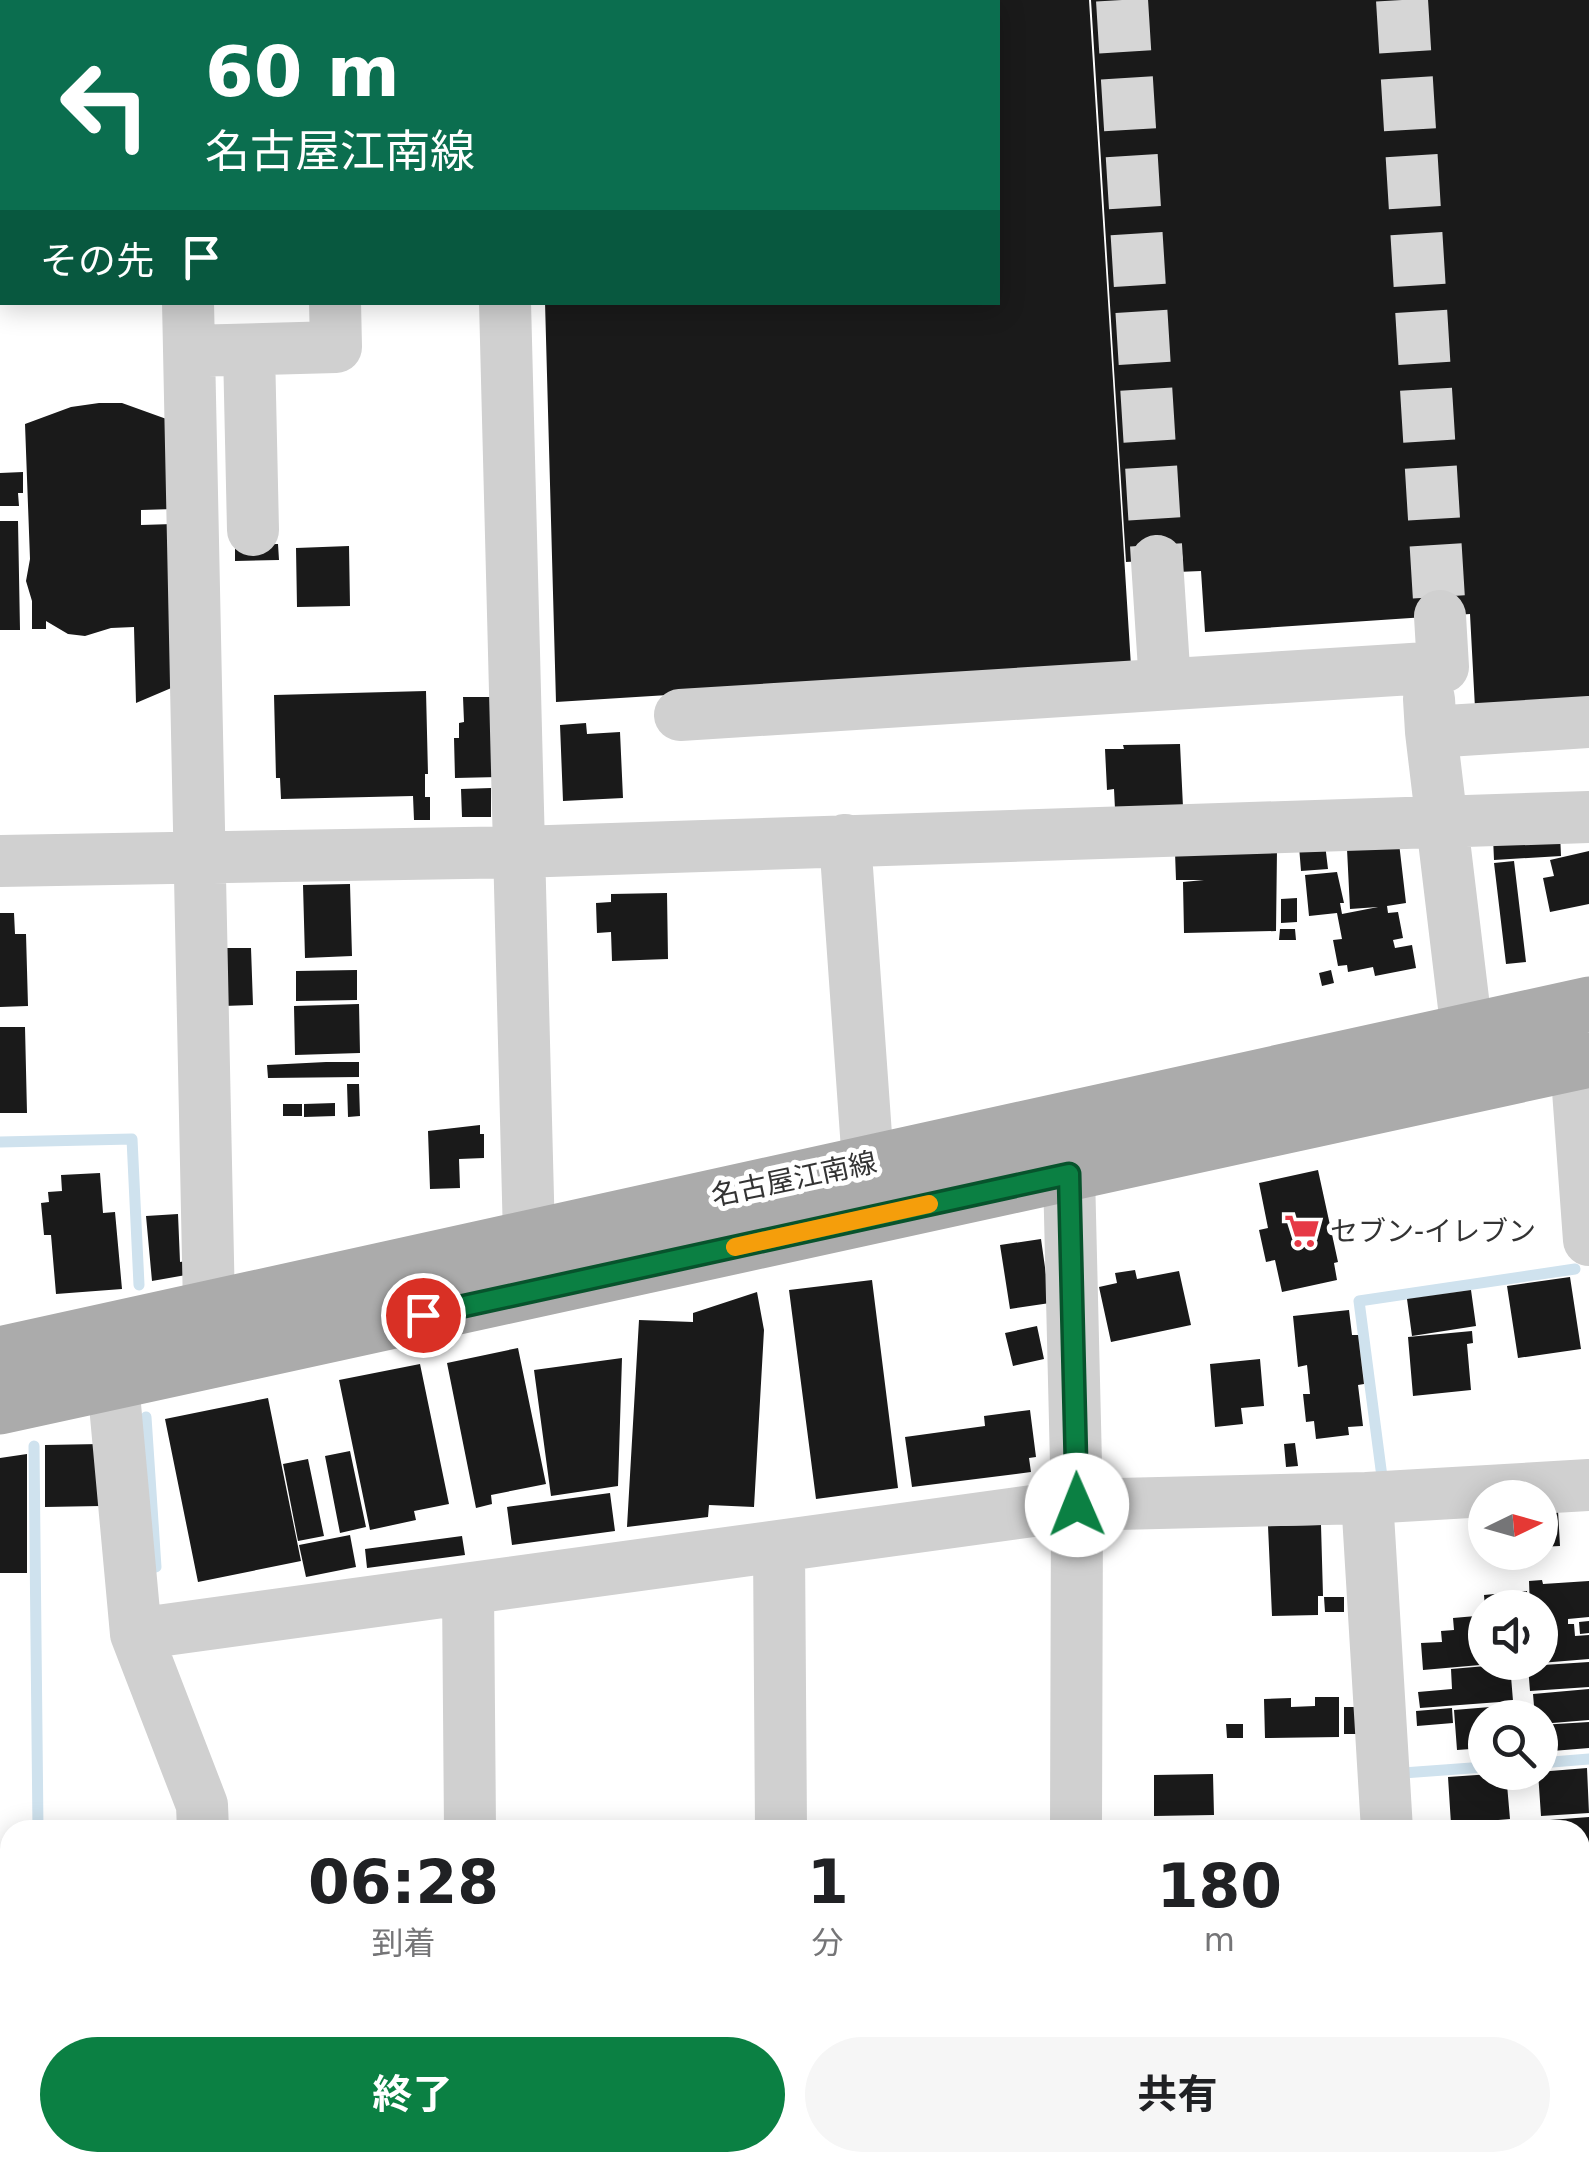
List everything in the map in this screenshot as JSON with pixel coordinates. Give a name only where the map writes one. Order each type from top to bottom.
[{"type":"main road","name":"名古屋江南線","points":[[0,1354],[1589,1004]]},
{"type":"main road","name":"名古屋江南線","points":[[0,1407],[1583,1062]]},
{"type":"street","points":[[210,1308],[189,327],[249,350],[336,348],[336,305]]},
{"type":"street","points":[[506,305],[529,1237]]},
{"type":"street","points":[[249,350],[253,530]]},
{"type":"street","points":[[1157,560],[1165,684]]},
{"type":"street","points":[[680,715],[1443,667],[1440,616]]},
{"type":"street","points":[[1426,668],[1473,1086]]},
{"type":"street","points":[[1431,732],[1589,722]]},
{"type":"street","points":[[0,861],[519,852],[1589,817]]},
{"type":"street","points":[[846,840],[868,1162]]},
{"type":"street","points":[[1583,1062],[1589,1240]]},
{"type":"street","points":[[1069,1174],[1077,1505],[1076,1820]]},
{"type":"street","points":[[113,1382],[136,1634],[202,1806],[202,1820]]},
{"type":"street","points":[[136,1634],[1077,1505],[1366,1498],[1589,1485]]},
{"type":"street","points":[[1366,1498],[1386,1820]]},
{"type":"street","points":[[779,1546],[781,1820]]},
{"type":"street","points":[[468,1589],[470,1820]]},
{"type":"building","points":[[1000,0],[1089,0],[1131,666],[556,702],[545,305],[1000,305]]},
{"type":"building","points":[[1091,0],[1589,0],[1589,701],[1475,708],[1470,614],[1205,632],[1201,571],[1177,572],[1176,559],[1126,562]]},
{"type":"building","points":[[122,403],[172,421],[174,509],[141,510],[141,525],[173,524],[176,686],[136,703],[134,627],[111,628],[85,636],[68,634],[46,621],[46,629],[32,629],[32,601],[26,581],[30,559],[25,424],[71,407]]},
{"type":"building","points":[[23,472],[19,506],[0,506],[0,473]]},
{"type":"building","points":[[0,521],[18,521],[20,630],[0,630]]},
{"type":"building","points":[[278,544],[279,560],[235,561],[235,545]]},
{"type":"building","points":[[349,546],[350,606],[297,607],[296,548]]},
{"type":"building","points":[[426,691],[425,797],[430,797],[430,820],[414,820],[413,796],[281,799],[280,778],[276,778],[274,695]]},
{"type":"building","points":[[463,697],[497,697],[499,777],[455,778],[454,738],[459,738],[459,723],[464,722]]},
{"type":"building","points":[[586,723],[587,734],[620,732],[623,798],[563,801],[560,725]]},
{"type":"building","points":[[1180,744],[1183,807],[1115,809],[1114,789],[1107,790],[1105,749]]},
{"type":"building","points":[[491,788],[491,817],[462,817],[461,789]]},
{"type":"building","points":[[1560,833],[1561,856],[1494,860],[1493,837]]},
{"type":"building","points":[[1399,843],[1406,903],[1387,906],[1388,913],[1398,912],[1403,938],[1393,940],[1395,948],[1412,945],[1416,968],[1375,976],[1373,967],[1348,972],[1347,965],[1338,966],[1333,940],[1342,939],[1337,913],[1309,916],[1305,875],[1337,872],[1344,903],[1340,903],[1342,914],[1378,907],[1350,909],[1347,849]]},
{"type":"building","points":[[1325,844],[1328,869],[1301,871],[1299,846]]},
{"type":"building","points":[[1277,849],[1276,931],[1184,933],[1183,882],[1204,880],[1176,880],[1175,852]]},
{"type":"building","points":[[1589,851],[1589,904],[1550,912],[1543,878],[1554,876],[1550,860]]},
{"type":"building","points":[[1514,861],[1526,962],[1506,964],[1494,863]]},
{"type":"building","points":[[350,884],[352,956],[305,958],[303,885]]},
{"type":"building","points":[[667,893],[668,959],[612,961],[611,932],[597,933],[596,903],[611,902],[611,894]]},
{"type":"building","points":[[1297,898],[1297,922],[1281,923],[1281,899]]},
{"type":"building","points":[[0,913],[14,913],[15,934],[26,934],[28,1006],[0,1007]]},
{"type":"building","points":[[1280,929],[1295,929],[1296,940],[1279,940]]},
{"type":"building","points":[[222,948],[251,948],[253,1005],[223,1006]]},
{"type":"building","points":[[357,970],[357,1000],[296,1001],[296,971]]},
{"type":"building","points":[[1331,970],[1334,983],[1322,986],[1319,973]]},
{"type":"building","points":[[359,1004],[360,1053],[295,1055],[294,1006]]},
{"type":"building","points":[[0,1027],[25,1027],[27,1113],[0,1113]]},
{"type":"building","points":[[359,1062],[359,1077],[268,1078],[267,1065]]},
{"type":"building","points":[[347,1084],[359,1084],[360,1116],[348,1117]]},
{"type":"building","points":[[335,1103],[335,1116],[304,1117],[304,1104]]},
{"type":"building","points":[[283,1104],[302,1104],[302,1116],[283,1116]]},
{"type":"building","points":[[480,1125],[484,1158],[459,1159],[460,1188],[430,1189],[428,1131]]},
{"type":"building","points":[[1318,1170],[1338,1262],[1334,1263],[1337,1280],[1282,1292],[1275,1260],[1266,1262],[1259,1230],[1268,1228],[1259,1183]]},
{"type":"building","points":[[100,1173],[103,1213],[115,1212],[122,1289],[56,1294],[51,1235],[44,1235],[41,1203],[49,1202],[48,1192],[62,1191],[61,1175]]},
{"type":"building","points":[[178,1214],[180,1262],[187,1261],[186,1275],[152,1281],[146,1216]]},
{"type":"building","points":[[1041,1239],[1050,1303],[1010,1309],[1000,1245]]},
{"type":"building","points":[[1135,1270],[1137,1279],[1179,1271],[1191,1325],[1111,1342],[1099,1287],[1117,1283],[1115,1273]]},
{"type":"building","points":[[1570,1277],[1581,1349],[1518,1358],[1507,1286]]},
{"type":"building","points":[[872,1280],[898,1488],[816,1499],[789,1290]]},
{"type":"building","points":[[1471,1290],[1476,1326],[1412,1336],[1407,1299]]},
{"type":"building","points":[[757,1292],[764,1330],[754,1507],[709,1505],[708,1517],[627,1527],[639,1320],[693,1322],[693,1313]]},
{"type":"building","points":[[1349,1310],[1352,1335],[1358,1335],[1364,1384],[1358,1385],[1363,1426],[1348,1427],[1349,1435],[1316,1439],[1314,1421],[1306,1422],[1303,1394],[1310,1394],[1307,1365],[1298,1367],[1293,1316]]},
{"type":"building","points":[[1037,1326],[1044,1359],[1013,1366],[1005,1333]]},
{"type":"building","points":[[1472,1331],[1473,1343],[1467,1344],[1471,1390],[1413,1396],[1408,1337]]},
{"type":"building","points":[[518,1348],[546,1484],[491,1495],[492,1504],[476,1508],[447,1363]]},
{"type":"building","points":[[622,1358],[618,1486],[551,1496],[534,1370]]},
{"type":"building","points":[[1260,1359],[1264,1406],[1241,1408],[1243,1424],[1215,1427],[1210,1364]]},
{"type":"building","points":[[420,1364],[449,1504],[414,1511],[416,1520],[370,1530],[339,1380]]},
{"type":"building","points":[[268,1398],[301,1561],[198,1582],[165,1419]]},
{"type":"building","points":[[1030,1410],[1036,1457],[1029,1458],[1031,1472],[912,1487],[905,1437],[985,1426],[984,1416]]},
{"type":"building","points":[[1295,1443],[1298,1466],[1286,1467],[1284,1444]]},
{"type":"building","points":[[100,1444],[101,1506],[45,1507],[45,1445]]},
{"type":"building","points":[[350,1451],[366,1527],[340,1533],[325,1456]]},
{"type":"building","points":[[27,1454],[27,1573],[0,1573],[0,1458]]},
{"type":"building","points":[[308,1459],[324,1536],[298,1541],[283,1464]]},
{"type":"building","points":[[610,1493],[615,1531],[512,1545],[507,1507]]},
{"type":"building","points":[[1321,1525],[1323,1596],[1318,1596],[1318,1615],[1272,1616],[1268,1526]]},
{"type":"building","points":[[350,1535],[356,1567],[306,1577],[299,1545]]},
{"type":"building","points":[[462,1536],[465,1555],[367,1568],[365,1549]]},
{"type":"building","points":[[1529,1581],[1589,1581],[1589,1617],[1568,1619],[1568,1624],[1574,1624],[1575,1636],[1589,1635],[1589,1659],[1558,1662],[1558,1590],[1529,1590]]},
{"type":"building","points":[[1324,1597],[1344,1597],[1344,1612],[1325,1612]]},
{"type":"building","points":[[1468,1617],[1468,1666],[1423,1670],[1421,1643],[1442,1642],[1441,1631],[1454,1630],[1453,1618]]},
{"type":"building","points":[[1589,1621],[1589,1633],[1580,1634],[1579,1622]]},
{"type":"building","points":[[1589,1662],[1589,1687],[1530,1691],[1529,1680],[1558,1680],[1558,1664]]},
{"type":"building","points":[[1468,1668],[1468,1680],[1511,1680],[1513,1700],[1468,1700],[1468,1704],[1420,1708],[1418,1692],[1452,1689],[1451,1669]]},
{"type":"building","points":[[1589,1689],[1589,1720],[1558,1723],[1558,1700],[1534,1700],[1533,1694]]},
{"type":"building","points":[[1315,1697],[1339,1697],[1339,1737],[1265,1738],[1264,1699],[1291,1698],[1291,1707],[1315,1706]]},
{"type":"building","points":[[1344,1707],[1360,1707],[1360,1734],[1344,1734]]},
{"type":"building","points":[[1452,1708],[1453,1723],[1417,1726],[1416,1711]]},
{"type":"building","points":[[1468,1709],[1468,1749],[1457,1750],[1454,1710]]},
{"type":"building","points":[[1589,1722],[1589,1748],[1558,1751],[1558,1724]]},
{"type":"building","points":[[1226,1724],[1243,1724],[1243,1738],[1227,1738]]},
{"type":"building","points":[[1587,1768],[1589,1813],[1541,1816],[1539,1790],[1558,1790],[1558,1770]]},
{"type":"building","points":[[1213,1774],[1214,1815],[1154,1816],[1154,1775]]},
{"type":"building","points":[[1468,1776],[1468,1790],[1507,1790],[1510,1819],[1451,1820],[1448,1777]]},
{"type":"waterway","points":[[0,1142],[132,1139],[139,1285]]},
{"type":"waterway","points":[[1378,1477],[1382,1477],[1359,1301],[1575,1269]]},
{"type":"waterway","points":[[146,1417],[156,1567]]},
{"type":"waterway","points":[[34,1446],[38,1820]]},
{"type":"waterway","points":[[1558,1762],[1589,1759]]},
{"type":"waterway","points":[[1403,1773],[1468,1768]]},
{"type":"tunnel","points":[[1122,0],[1157,561]]},
{"type":"tunnel","points":[[1402,0],[1440,616]]},
{"type":"slow traffic","points":[[735,1247],[929,1204]]},
{"type":"place","name":"セブン-イレブン","points":[[1302,1231]]},
{"type":"route","points":[[423,1315],[1069,1174],[1077,1505]]}]
